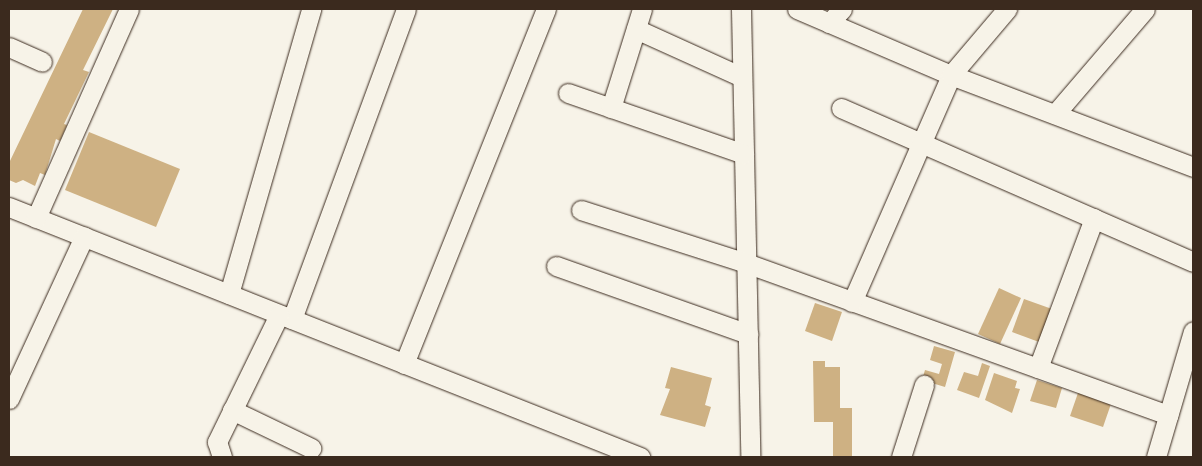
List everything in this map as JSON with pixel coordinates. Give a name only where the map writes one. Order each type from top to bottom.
[{"type":"street","points":[[36,218],[129,9]]},
{"type":"street","points":[[229,294],[311,9]]},
{"type":"street","points":[[222,457],[217,442],[232,410],[286,317],[406,9]]},
{"type":"street","points":[[404,364],[546,9]]},
{"type":"street","points":[[611,108],[642,9]]},
{"type":"street","points":[[741,9],[750,457]]},
{"type":"street","points":[[797,9],[951,75],[1193,167]]},
{"type":"street","points":[[829,23],[842,9]]},
{"type":"street","points":[[852,302],[951,75],[1007,9]]},
{"type":"street","points":[[1055,114],[1145,9]]},
{"type":"street","points":[[636,29],[742,77]]},
{"type":"street","points":[[9,47],[42,62]]},
{"type":"street","points":[[568,93],[744,154]]},
{"type":"street","points":[[841,108],[1193,262]]},
{"type":"street","points":[[9,207],[640,457]]},
{"type":"street","points":[[581,210],[746,263],[1169,415]]},
{"type":"street","points":[[1038,368],[1094,218]]},
{"type":"street","points":[[9,399],[84,237]]},
{"type":"street","points":[[556,266],[748,334]]},
{"type":"street","points":[[1156,457],[1169,415],[1188,370],[1192,340]]},
{"type":"street","points":[[901,457],[924,385]]},
{"type":"street","points":[[232,410],[311,448]]},
{"type":"building","points":[[83,9],[113,9],[83,70],[89,72],[64,124],[67,125],[60,141],[56,139],[45,175],[40,173],[35,186],[23,180],[16,183],[9,180],[9,163]]},
{"type":"building","points":[[89,132],[180,169],[156,227],[65,190]]},
{"type":"building","points":[[999,288],[1021,298],[1000,344],[978,334]]},
{"type":"building","points":[[1024,299],[1052,309],[1039,342],[1012,332]]},
{"type":"building","points":[[815,303],[842,312],[832,341],[805,331]]},
{"type":"building","points":[[934,346],[955,352],[945,387],[922,380],[925,370],[939,374],[942,364],[930,360]]},
{"type":"building","points":[[813,361],[825,361],[825,367],[840,367],[840,408],[852,408],[852,457],[833,457],[833,422],[814,422]]},
{"type":"building","points":[[982,363],[990,366],[979,398],[957,390],[964,372],[978,376]]},
{"type":"building","points":[[671,367],[712,378],[705,405],[711,407],[705,427],[660,415],[670,389],[665,388]]},
{"type":"building","points":[[994,373],[1017,381],[1015,388],[1020,389],[1012,413],[985,400]]},
{"type":"building","points":[[1037,380],[1062,388],[1056,408],[1030,401]]},
{"type":"building","points":[[1079,390],[1112,401],[1103,427],[1070,416]]}]
